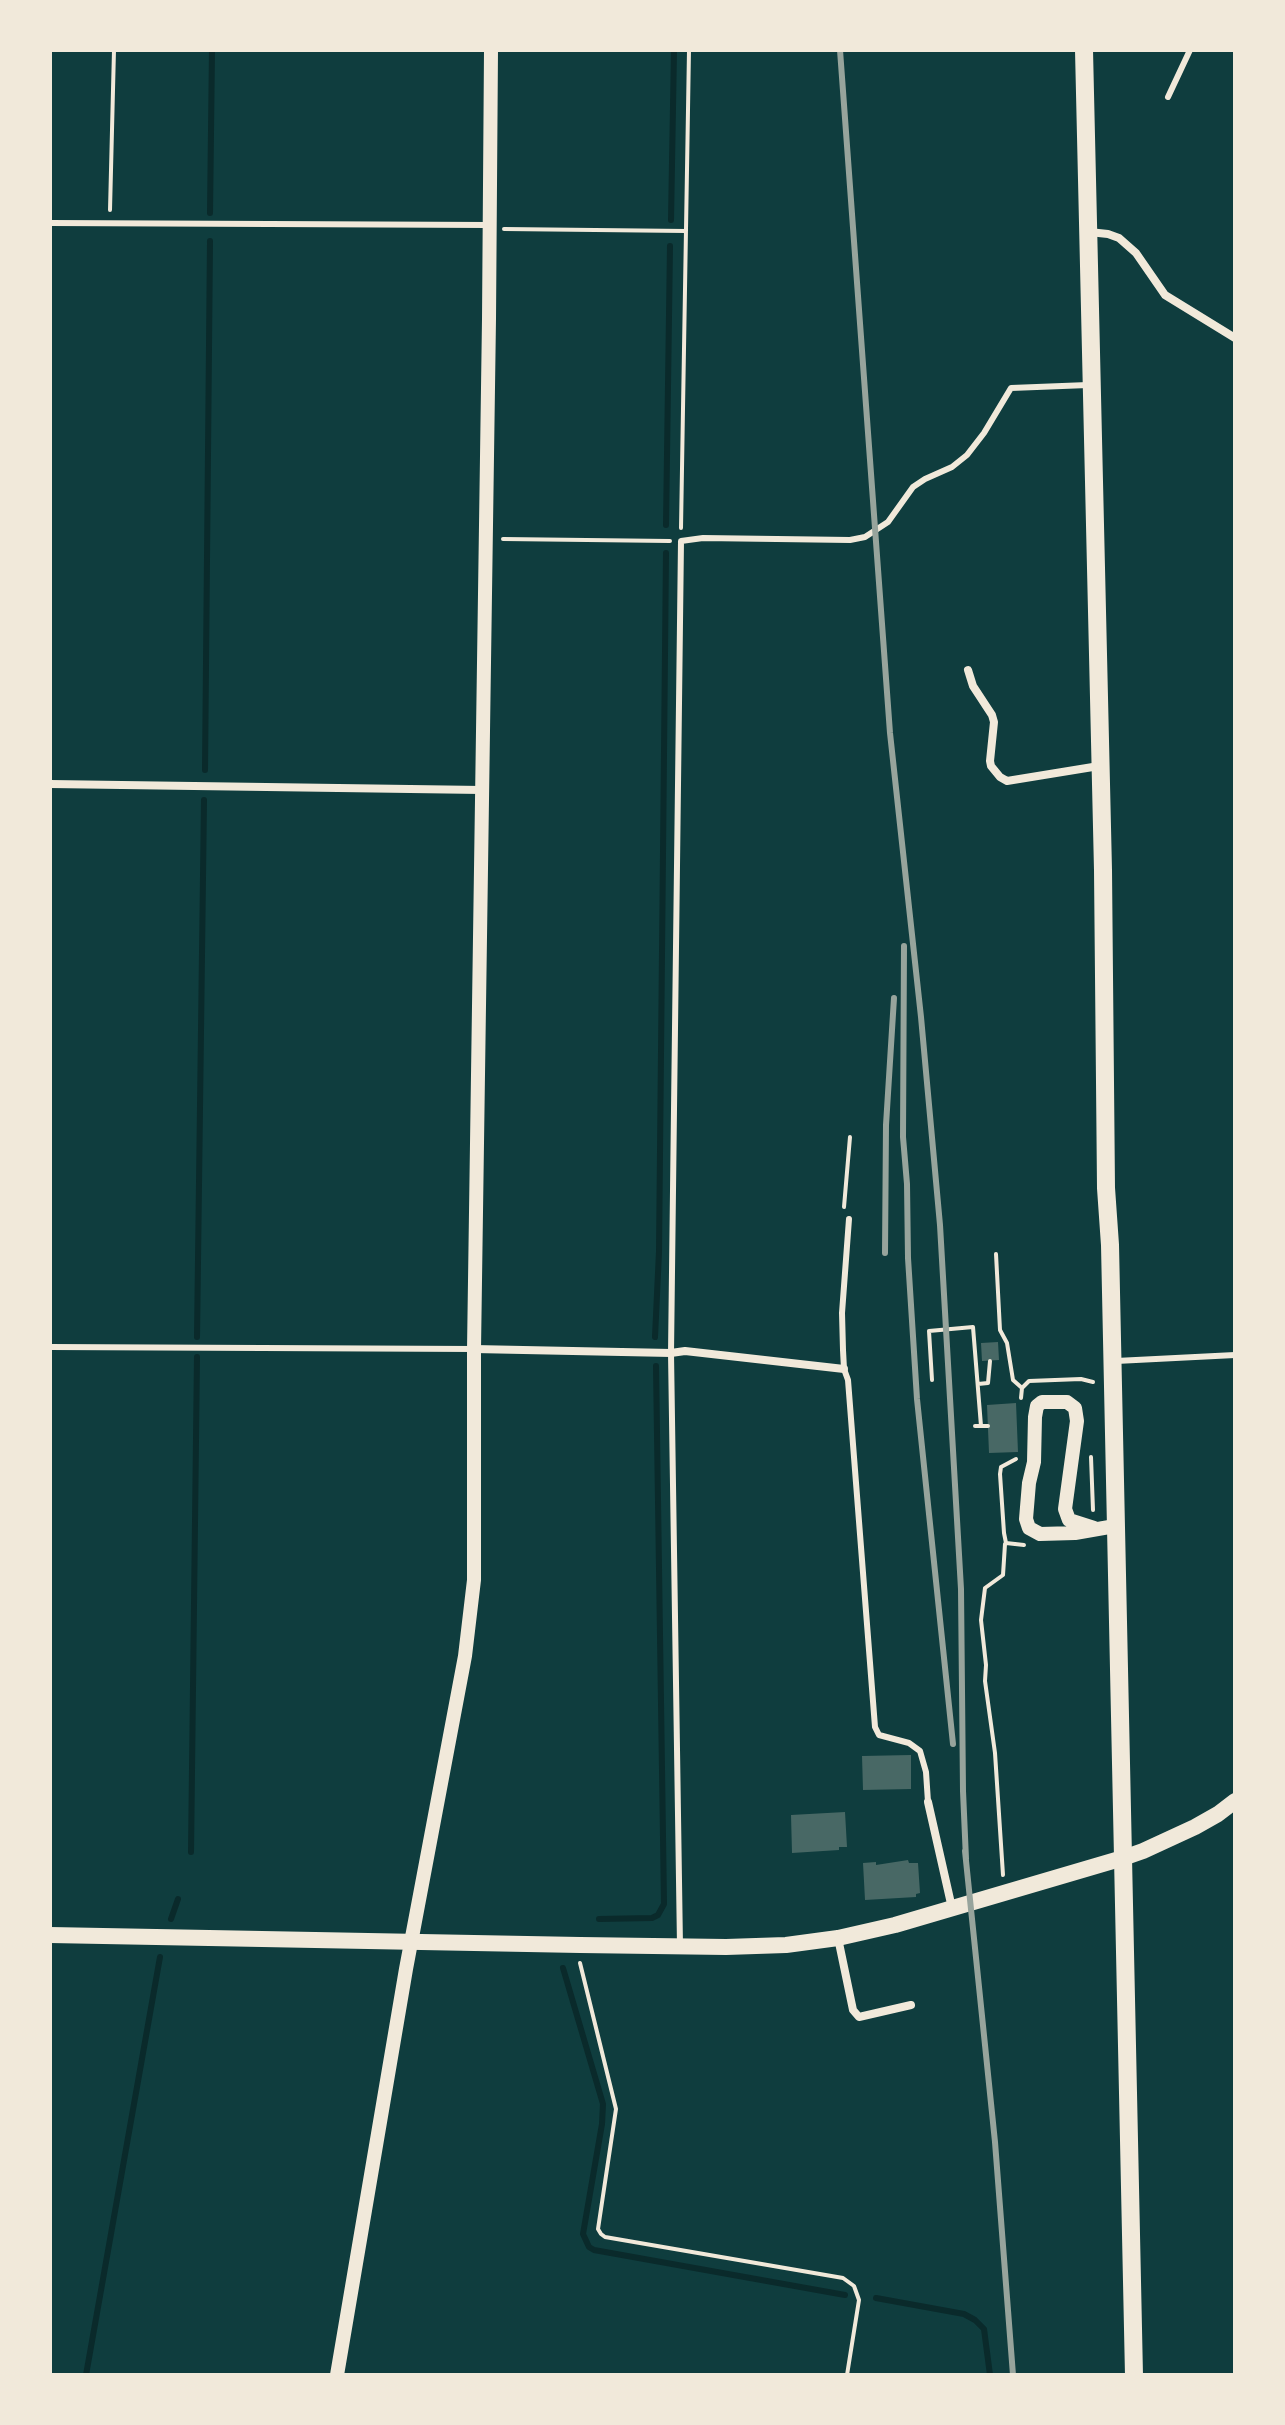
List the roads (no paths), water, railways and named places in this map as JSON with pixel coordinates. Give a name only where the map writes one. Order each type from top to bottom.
[{"type":"main road","points":[[1084,50],[1103,870],[1106,1188],[1110,1245],[1134,2375]]},
{"type":"main road","points":[[50,1935],[774,1946],[838,1938],[895,1925],[1123,1858],[1195,1827],[1235,1801]]},
{"type":"street","points":[[337,2375],[465,1656],[474,1580],[474,1349],[491,50]]},
{"type":"street","points":[[1087,232],[1119,238],[1136,253],[1165,295],[1235,338]]},
{"type":"street","points":[[968,670],[973,686],[992,715],[990,761],[1000,777],[1007,781],[1099,766]]},
{"type":"street","points":[[50,784],[482,790]]},
{"type":"street","points":[[474,1349],[685,1351],[844,1369]]},
{"type":"street","points":[[1094,1528],[1069,1520],[1065,1509],[1077,1421],[1075,1408],[1067,1402],[1042,1402],[1037,1406],[1035,1417],[1034,1462],[1026,1523],[1040,1534],[1075,1533],[1115,1526]]},
{"type":"street","points":[[928,1802],[952,1908]]},
{"type":"street","points":[[838,1938],[853,2010],[859,2017],[911,2005]]},
{"type":"lane","points":[[1168,97],[1190,50]]},
{"type":"lane","points":[[50,223],[488,225]]},
{"type":"lane","points":[[680,1946],[671,1353],[681,541],[703,538],[850,540],[865,537],[888,522],[913,487],[952,467],[967,455],[1011,388],[1091,385]]},
{"type":"lane","points":[[849,1219],[842,1313],[844,1369],[848,1380],[875,1727],[879,1735],[909,1743],[920,1751],[926,1772],[928,1802]]},
{"type":"lane","points":[[50,1347],[474,1349]]},
{"type":"lane","points":[[1112,1362],[1235,1355]]},
{"type":"waterway","points":[[210,213],[212,50]]},
{"type":"waterway","points":[[671,220],[674,50]]},
{"type":"waterway","points":[[205,770],[210,241]]},
{"type":"waterway","points":[[666,525],[670,246]]},
{"type":"waterway","points":[[655,1337],[659,1252],[666,553]]},
{"type":"waterway","points":[[197,1337],[204,800]]},
{"type":"waterway","points":[[191,1852],[197,1357]]},
{"type":"waterway","points":[[599,1919],[652,1918],[658,1915],[664,1904],[656,1366]]},
{"type":"waterway","points":[[171,1919],[178,1899]]},
{"type":"waterway","points":[[86,2375],[160,1957]]},
{"type":"waterway","points":[[563,1968],[603,2104],[583,2234],[589,2247],[845,2295]]},
{"type":"waterway","points":[[876,2298],[964,2314],[975,2320],[984,2329],[990,2375]]},
{"type":"railway","points":[[840,50],[890,733],[940,1225],[961,1589],[966,1859]]},
{"type":"railway","points":[[904,946],[903,1137],[908,1258],[917,1399],[953,1744]]},
{"type":"railway","points":[[885,1253],[886,1125],[894,998]]},
{"type":"railway","points":[[965,1851],[995,2142],[1013,2375]]}]
